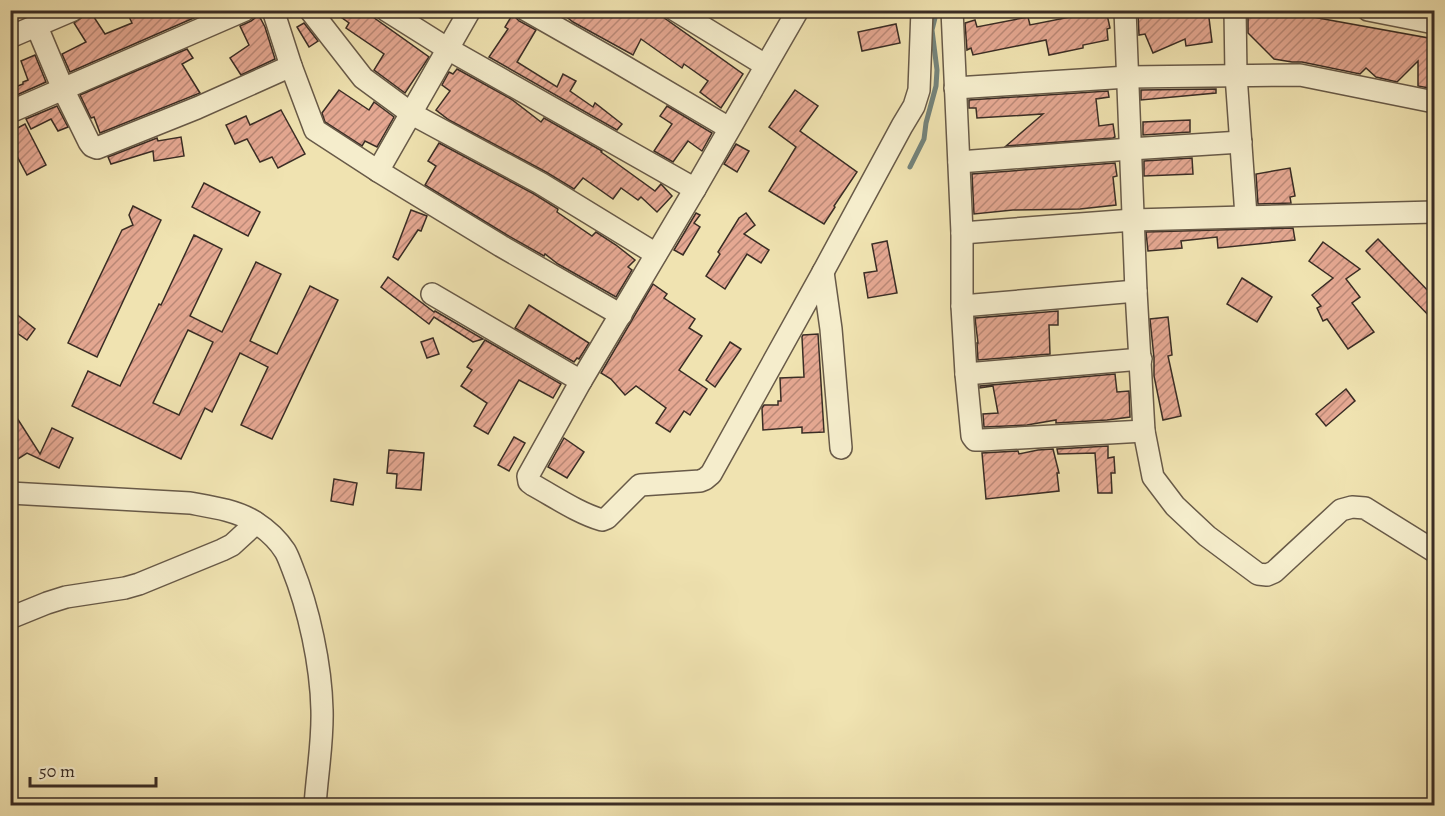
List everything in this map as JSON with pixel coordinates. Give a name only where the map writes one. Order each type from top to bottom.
[{"type":"street","points":[[10,37],[73,10]]},
{"type":"street","points":[[10,112],[245,10]]},
{"type":"street","points":[[273,10],[315,130],[501,246],[621,315]]},
{"type":"street","points":[[310,10],[363,78],[412,114],[540,183],[656,254]]},
{"type":"street","points":[[386,10],[448,49],[695,189]]},
{"type":"street","points":[[378,171],[470,10]]},
{"type":"street","points":[[526,10],[729,128]]},
{"type":"street","points":[[675,10],[765,65]]},
{"type":"street","points":[[798,10],[528,476],[529,482],[570,506],[602,520],[607,518],[640,484],[700,481],[711,474],[915,106],[919,90],[922,10]]},
{"type":"street","points":[[952,10],[962,233],[962,306],[972,436],[975,440],[1144,431]]},
{"type":"street","points":[[1125,10],[1144,431],[1153,477],[1175,506],[1207,536],[1258,574],[1267,575],[1274,572],[1341,510],[1352,507],[1365,508],[1434,551]]},
{"type":"street","points":[[1235,10],[1236,75],[1246,216]]},
{"type":"street","points":[[1368,10],[1434,22]]},
{"type":"street","points":[[37,27],[88,142],[97,148],[197,108],[291,66]]},
{"type":"street","points":[[955,88],[1128,77],[1309,75],[1434,102]]},
{"type":"street","points":[[959,162],[1241,142]]},
{"type":"street","points":[[962,233],[1133,220],[1434,212]]},
{"type":"street","points":[[823,272],[831,329],[841,448]]},
{"type":"street","points":[[962,306],[1136,291]]},
{"type":"street","points":[[432,294],[581,381]]},
{"type":"street","points":[[966,374],[1141,359]]},
{"type":"street","points":[[10,493],[217,507],[239,514],[256,523],[272,536],[285,551],[298,582],[309,620],[318,666],[322,741],[315,806]]},
{"type":"street","points":[[10,618],[66,597],[139,584],[232,545],[256,523]]},
{"type":"building","points":[[126,10],[212,10],[70,72],[62,54],[86,42],[74,23],[90,11],[105,34],[132,23]]},
{"type":"building","points":[[331,10],[363,10],[429,57],[405,93],[374,70],[384,54],[346,28],[349,23]]},
{"type":"building","points":[[558,10],[653,10],[743,74],[721,108],[700,92],[708,81],[684,64],[682,68],[641,39],[633,55],[573,22]]},
{"type":"building","points":[[1106,10],[1110,28],[1107,29],[1108,40],[1083,45],[1083,48],[1049,55],[1046,40],[973,55],[971,48],[967,50],[965,23],[975,20],[977,27],[1028,17],[1030,25]]},
{"type":"building","points":[[1208,10],[1212,42],[1186,46],[1185,39],[1153,53],[1145,34],[1139,35],[1138,13],[1167,14]]},
{"type":"building","points":[[1248,10],[1274,10],[1434,39],[1434,89],[1418,86],[1418,61],[1397,82],[1376,77],[1366,68],[1360,74],[1302,62],[1274,59],[1248,33]]},
{"type":"building","points":[[257,12],[265,27],[275,59],[241,75],[230,58],[249,45],[240,26],[255,18]]},
{"type":"building","points":[[514,12],[519,21],[536,30],[517,62],[557,87],[563,74],[576,81],[570,91],[593,107],[595,103],[622,124],[617,130],[489,57],[508,29],[505,27]]},
{"type":"building","points":[[304,23],[318,41],[309,47],[297,27]]},
{"type":"building","points":[[896,24],[900,43],[862,51],[858,32]]},
{"type":"building","points":[[187,49],[193,58],[182,64],[200,93],[100,133],[94,117],[91,118],[80,95]]},
{"type":"building","points":[[35,55],[46,82],[10,98],[10,89],[28,80],[21,61]]},
{"type":"building","points":[[457,69],[511,99],[541,122],[544,118],[602,151],[655,191],[661,184],[672,196],[657,212],[641,197],[638,200],[621,188],[613,199],[583,178],[574,189],[449,120],[436,110],[450,91],[442,85],[449,72],[453,74]]},
{"type":"building","points":[[1216,89],[1216,93],[1141,100],[1141,90]]},
{"type":"building","points":[[339,90],[369,110],[374,102],[394,117],[377,147],[365,141],[362,146],[325,122],[322,113]]},
{"type":"building","points":[[795,90],[818,106],[800,131],[857,172],[824,224],[769,191],[796,147],[769,127]]},
{"type":"building","points":[[1108,91],[1109,97],[1096,99],[1099,126],[1113,124],[1115,137],[1113,138],[1006,146],[1043,114],[977,118],[976,108],[969,108],[969,100]]},
{"type":"building","points":[[57,106],[68,127],[58,131],[51,119],[31,129],[26,119]]},
{"type":"building","points":[[667,106],[712,133],[702,151],[688,141],[673,162],[654,151],[672,124],[660,116]]},
{"type":"building","points":[[281,110],[305,154],[278,168],[272,157],[260,162],[247,139],[235,144],[226,125],[246,116],[250,125]]},
{"type":"building","points":[[1190,120],[1190,132],[1143,135],[1143,122]]},
{"type":"building","points":[[25,124],[46,165],[27,175],[10,143],[10,132]]},
{"type":"building","points":[[181,137],[184,156],[154,161],[153,151],[111,164],[108,157],[157,138],[158,141]]},
{"type":"building","points":[[439,143],[534,194],[558,209],[557,212],[592,236],[596,232],[635,260],[628,267],[632,270],[616,297],[425,185],[436,166],[428,161]]},
{"type":"building","points":[[736,144],[749,151],[737,172],[724,164]]},
{"type":"building","points":[[1192,158],[1193,174],[1144,176],[1144,161]]},
{"type":"building","points":[[1115,163],[1117,176],[1113,177],[1116,205],[974,214],[972,174]]},
{"type":"building","points":[[1290,168],[1295,196],[1290,197],[1291,203],[1258,204],[1256,174]]},
{"type":"building","points":[[204,183],[260,212],[248,236],[192,207]]},
{"type":"building","points":[[133,206],[161,220],[97,357],[68,343],[122,230],[133,225],[129,215]]},
{"type":"building","points":[[411,210],[427,216],[421,231],[418,230],[398,260],[393,257]]},
{"type":"building","points":[[696,213],[700,215],[694,223],[700,227],[683,255],[674,250]]},
{"type":"building","points":[[746,213],[755,225],[744,234],[769,250],[761,263],[747,254],[725,289],[706,276],[739,218]]},
{"type":"building","points":[[1293,228],[1295,240],[1218,248],[1217,237],[1181,241],[1182,248],[1148,251],[1146,232]]},
{"type":"building","points":[[194,235],[222,249],[190,316],[222,332],[256,262],[281,274],[250,341],[277,354],[310,286],[338,300],[272,439],[241,425],[268,367],[240,353],[212,412],[205,408],[181,459],[72,406],[88,371],[120,386],[159,304],[161,305]],"holes":[[[188,330],[213,342],[179,415],[153,403]]]},
{"type":"building","points":[[1378,239],[1434,297],[1434,321],[1366,251]]},
{"type":"building","points":[[887,241],[897,293],[868,298],[864,273],[877,271],[872,244]]},
{"type":"building","points":[[1323,242],[1360,269],[1346,279],[1360,297],[1352,303],[1374,332],[1348,349],[1327,319],[1323,321],[1317,308],[1321,306],[1312,295],[1333,278],[1309,261]]},
{"type":"building","points":[[388,277],[434,312],[483,339],[473,342],[434,317],[429,324],[381,287]]},
{"type":"building","points":[[1242,278],[1272,297],[1257,322],[1227,304]]},
{"type":"building","points":[[653,284],[667,294],[664,298],[695,319],[689,328],[702,336],[679,370],[707,389],[690,415],[684,411],[670,432],[656,423],[666,408],[636,386],[625,395],[611,379],[601,373]]},
{"type":"building","points":[[529,305],[589,343],[579,359],[577,358],[574,362],[515,328]]},
{"type":"building","points":[[10,309],[35,329],[27,340],[10,328]]},
{"type":"building","points":[[1058,311],[1058,325],[1049,325],[1050,354],[978,360],[975,318]]},
{"type":"building","points":[[1168,317],[1172,355],[1168,356],[1181,416],[1163,420],[1154,376],[1150,319]]},
{"type":"building","points":[[818,334],[824,432],[802,433],[802,427],[763,430],[762,408],[764,405],[778,405],[778,401],[781,401],[780,378],[804,377],[803,335]]},
{"type":"building","points":[[433,338],[439,354],[427,358],[421,342]]},
{"type":"building","points":[[485,340],[561,384],[553,398],[519,380],[488,434],[474,426],[487,403],[461,386],[472,370],[467,367]]},
{"type":"building","points":[[730,342],[741,349],[715,387],[706,380]]},
{"type":"building","points":[[1115,374],[1117,392],[1129,391],[1130,417],[1056,423],[1056,420],[1027,425],[984,427],[983,414],[998,413],[993,386],[980,388],[980,386]]},
{"type":"building","points":[[1346,389],[1355,401],[1326,426],[1316,414]]},
{"type":"building","points":[[10,407],[40,454],[52,428],[73,438],[59,468],[27,453],[10,464]]},
{"type":"building","points":[[514,437],[525,443],[509,471],[498,465]]},
{"type":"building","points":[[564,438],[584,452],[567,478],[548,467]]},
{"type":"building","points":[[1108,446],[1108,458],[1114,457],[1115,473],[1111,473],[1112,493],[1098,493],[1095,453],[1058,454],[1057,449]]},
{"type":"building","points":[[1053,449],[1059,473],[1057,473],[1059,491],[986,499],[982,453],[1018,451],[1019,454]]},
{"type":"building","points":[[389,450],[424,453],[421,490],[396,488],[397,474],[387,473]]},
{"type":"building","points":[[334,479],[357,483],[353,505],[331,501]]},
{"type":"waterway","points":[[910,167],[924,139],[936,86],[937,70],[932,30],[935,18]]}]
